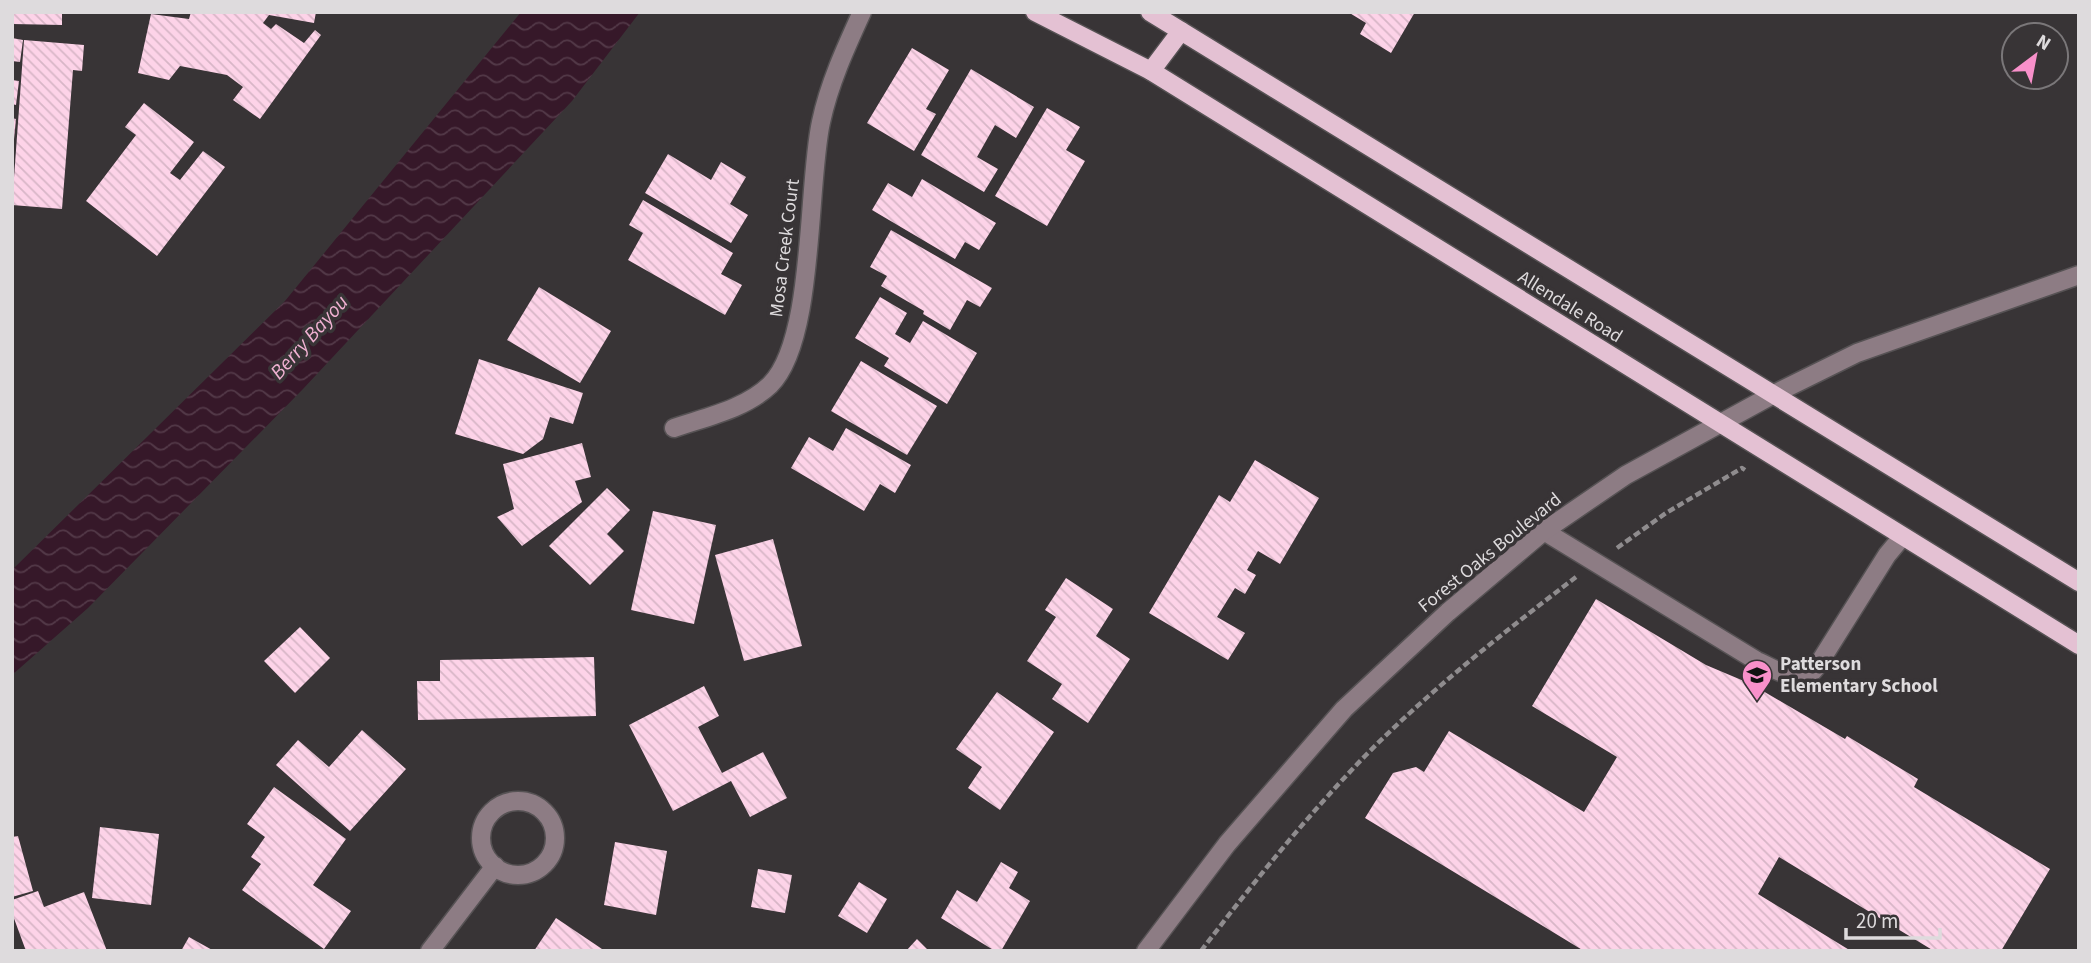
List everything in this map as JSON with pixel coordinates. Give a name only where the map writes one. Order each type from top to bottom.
[{"type":"main road","name":"Allendale Road","points":[[1035,12],[1151,71],[1719,425],[2079,645]]},
{"type":"main road","name":"Allendale Road","points":[[1150,12],[2079,582]]},
{"type":"main road","points":[[1151,71],[1181,31]]},
{"type":"street","name":"Mosa Creek Court","points":[[674,428],[747,402],[772,384],[790,353],[800,319],[821,122],[842,57],[862,12]]},
{"type":"street","name":"Forest Oaks Boulevard","points":[[1146,951],[1227,844],[1344,709],[1448,612],[1544,531],[1626,475],[1774,394],[1857,353],[2079,275]]},
{"type":"street","points":[[1544,531],[1757,661],[1782,673],[1801,677],[1811,673],[1821,660],[1887,555],[1902,537]]},
{"type":"street","points":[[516,801],[528,802],[540,808],[554,826],[553,850],[548,860],[529,873],[505,872],[495,866],[486,857],[482,845],[485,821],[493,810],[516,801]]},
{"type":"street","points":[[430,951],[495,866]]},
{"type":"path","points":[[1201,951],[1263,870],[1366,755],[1411,710],[1476,654],[1596,562],[1666,513],[1742,468]]},
{"type":"water","name":"Berry Bayou","points":[[521,12],[640,12],[572,101],[303,389],[88,608],[12,675],[12,570],[285,301]]},
{"type":"building","points":[[12,12],[62,12],[62,25],[12,24]]},
{"type":"building","points":[[191,12],[316,12],[314,23],[269,15],[263,23],[271,29],[276,24],[304,43],[315,30],[321,35],[260,119],[233,100],[243,87],[227,75],[180,66],[169,80],[138,73],[151,14],[189,19]]},
{"type":"building","points":[[1348,12],[1415,12],[1391,53],[1360,34],[1366,23]]},
{"type":"building","points":[[12,38],[23,40],[20,62],[12,61]]},
{"type":"building","points":[[24,40],[84,45],[82,71],[73,70],[62,209],[12,205]]},
{"type":"building","points":[[912,48],[949,70],[926,109],[936,114],[914,151],[867,123]]},
{"type":"building","points":[[971,69],[1034,107],[1016,138],[995,125],[977,157],[998,169],[984,192],[921,155]]},
{"type":"building","points":[[12,80],[19,81],[16,105],[12,104]]},
{"type":"building","points":[[144,103],[194,142],[170,173],[180,180],[203,151],[225,167],[157,256],[86,201],[136,135],[125,127]]},
{"type":"building","points":[[1047,108],[1080,127],[1066,150],[1085,161],[1047,226],[995,196]]},
{"type":"building","points":[[12,118],[16,119],[14,139],[12,139]]},
{"type":"building","points":[[668,154],[711,180],[721,162],[746,177],[730,204],[748,215],[731,243],[645,193]]},
{"type":"building","points":[[922,179],[996,223],[979,250],[965,242],[955,259],[872,210],[888,183],[912,197]]},
{"type":"building","points":[[643,200],[733,253],[721,274],[742,285],[725,315],[628,260],[643,233],[629,225]]},
{"type":"building","points":[[891,230],[992,288],[980,307],[967,300],[950,330],[881,286],[887,276],[870,267]]},
{"type":"building","points":[[539,287],[611,331],[580,383],[507,340]]},
{"type":"building","points":[[880,297],[907,313],[895,334],[910,343],[923,321],[977,353],[947,404],[884,366],[889,358],[855,338]]},
{"type":"building","points":[[479,359],[583,393],[573,424],[550,417],[543,439],[523,454],[455,434]]},
{"type":"building","points":[[861,361],[937,406],[907,455],[831,411]]},
{"type":"building","points":[[846,428],[911,465],[895,493],[880,484],[864,511],[791,468],[809,437],[833,451]]},
{"type":"building","points":[[582,443],[591,477],[575,481],[582,502],[522,546],[497,517],[514,509],[503,464]]},
{"type":"building","points":[[1255,460],[1319,498],[1280,564],[1258,551],[1247,570],[1256,575],[1245,594],[1235,588],[1217,617],[1245,633],[1228,660],[1149,613],[1219,495],[1230,502]]},
{"type":"building","points":[[607,488],[630,510],[607,534],[624,551],[590,585],[549,546]]},
{"type":"building","points":[[653,511],[716,525],[694,624],[631,610]]},
{"type":"building","points":[[773,539],[802,646],[744,661],[715,555]]},
{"type":"building","points":[[1066,578],[1113,609],[1096,636],[1130,659],[1088,723],[1052,699],[1062,684],[1027,661],[1056,617],[1045,610]]},
{"type":"building","points":[[1596,599],[1706,665],[1751,684],[1845,739],[1847,736],[1918,779],[1914,787],[2050,869],[2001,951],[1934,951],[1779,857],[1758,894],[1851,951],[1584,951],[1365,818],[1393,773],[1416,767],[1424,772],[1449,731],[1584,812],[1617,757],[1532,706]]},
{"type":"building","points":[[300,627],[330,658],[295,693],[264,661]]},
{"type":"building","points":[[594,657],[596,716],[418,720],[417,681],[440,681],[440,660]]},
{"type":"building","points":[[704,686],[719,716],[698,727],[722,773],[763,752],[787,798],[750,817],[731,781],[673,811],[629,725]]},
{"type":"building","points":[[997,692],[1054,732],[1000,810],[968,788],[982,767],[956,749]]},
{"type":"building","points":[[362,730],[406,769],[350,831],[276,765],[298,740],[329,767]]},
{"type":"building","points":[[274,787],[346,839],[313,885],[351,911],[324,949],[242,890],[261,864],[251,857],[265,837],[247,824]]},
{"type":"building","points":[[100,827],[159,834],[151,905],[92,898]]},
{"type":"building","points":[[18,836],[33,891],[12,897],[12,837]]},
{"type":"building","points":[[615,842],[667,851],[656,915],[604,905]]},
{"type":"building","points":[[1001,862],[1018,872],[1009,888],[1030,901],[1001,951],[995,951],[941,918],[957,890],[977,902]]},
{"type":"building","points":[[758,869],[792,875],[785,913],[751,907]]},
{"type":"building","points":[[859,882],[887,899],[867,933],[838,916]]},
{"type":"building","points":[[38,891],[44,907],[84,892],[107,951],[26,951],[12,913],[12,900]]},
{"type":"building","points":[[556,918],[605,951],[534,951]]},
{"type":"building","points":[[189,937],[214,951],[181,951]]},
{"type":"building","points":[[917,939],[929,951],[906,951]]},
{"type":"place","name":"Patterson Elementary School","points":[[1757,702]]}]
